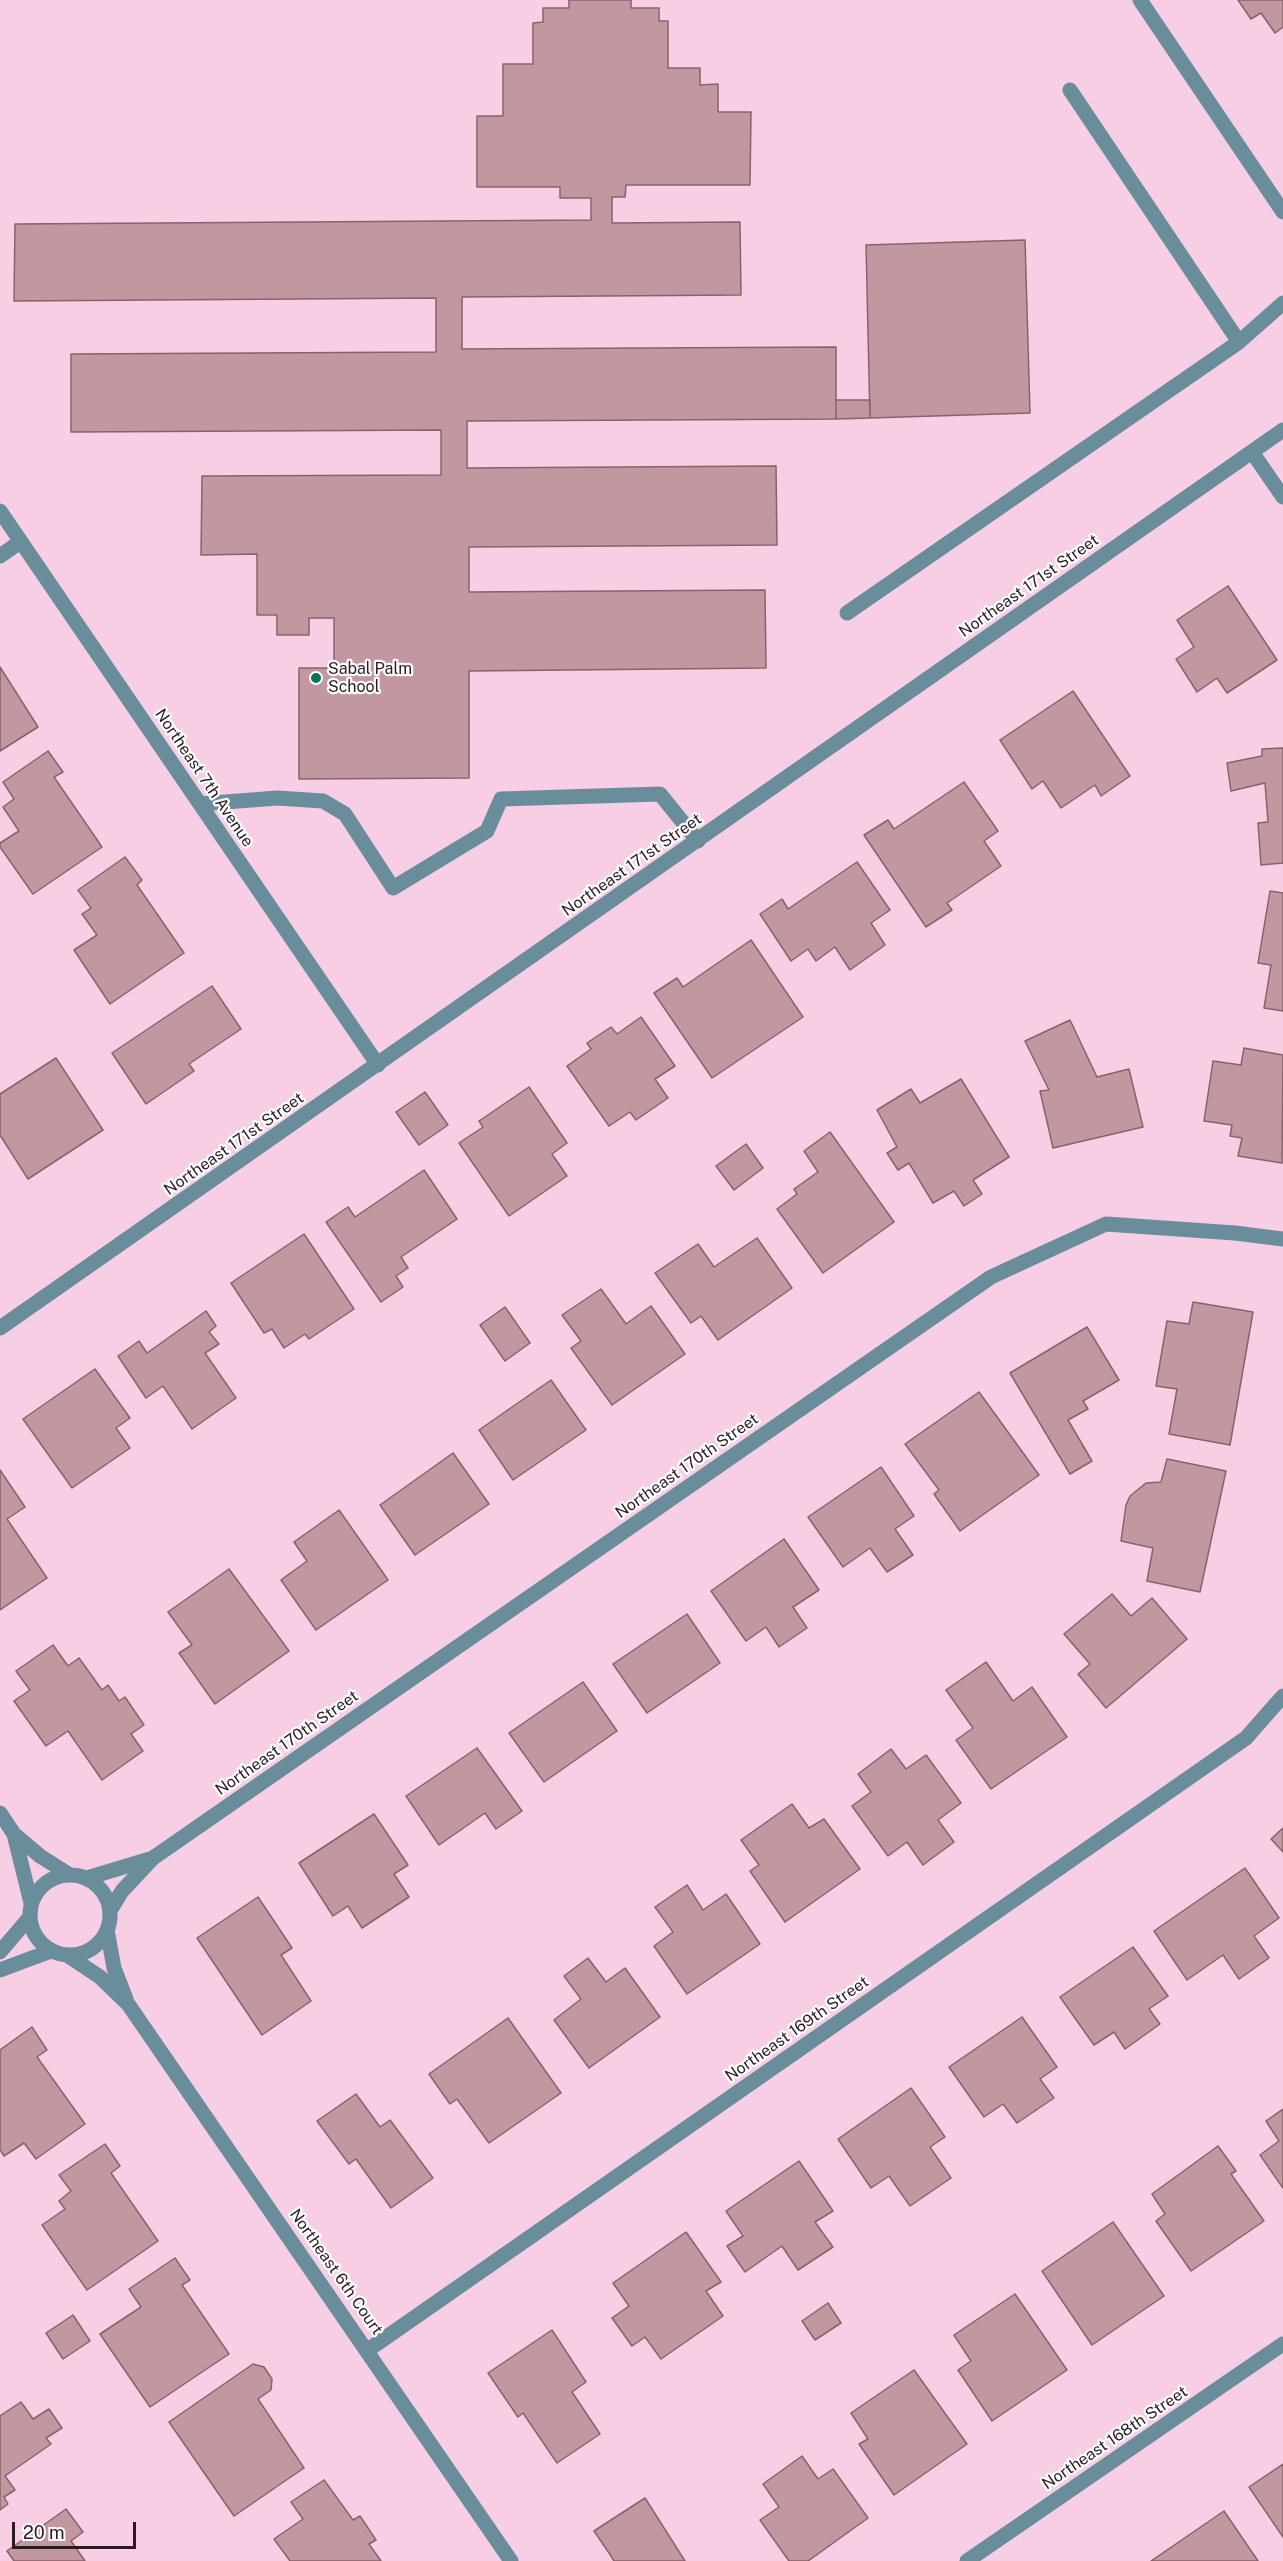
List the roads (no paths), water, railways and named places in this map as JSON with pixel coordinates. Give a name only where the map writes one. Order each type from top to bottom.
[{"type":"street","points":[[1140,0],[1283,212]]},
{"type":"street","points":[[1070,90],[1239,342]]},
{"type":"street","points":[[847,613],[1239,342],[1283,303]]},
{"type":"street","name":"Northeast 171st Street","points":[[0,1328],[1283,430]]},
{"type":"street","points":[[1252,452],[1283,497]]},
{"type":"street","name":"Northeast 7th Avenue","points":[[0,511],[378,1065]]},
{"type":"street","points":[[0,556],[20,542]]},
{"type":"street","points":[[200,804],[277,798],[323,801],[345,814],[393,888],[487,831],[501,800],[660,794],[698,841]]},
{"type":"street","name":"Northeast 170th Street","points":[[110,1911],[122,1891],[153,1858],[991,1277],[1106,1224],[1235,1233],[1283,1239]]},
{"type":"street","name":"Northeast 169th Street","points":[[369,2350],[1246,1738],[1283,1696]]},
{"type":"street","points":[[0,1813],[14,1834],[40,1856],[70,1875]]},
{"type":"street","points":[[0,1952],[30,1911],[45,1883],[56,1876],[70,1875],[87,1878],[103,1892],[110,1911],[107,1930],[100,1942],[90,1950],[67,1956],[51,1951],[36,1938],[30,1911],[14,1834]]},
{"type":"street","name":"Northeast 170th Street","points":[[87,1878],[153,1858]]},
{"type":"street","name":"Northeast 6th Court","points":[[107,1930],[114,1968],[128,2004]]},
{"type":"street","points":[[0,1970],[51,1951]]},
{"type":"street","name":"Northeast 6th Court","points":[[67,1956],[100,1977],[128,2004],[369,2350],[512,2561]]},
{"type":"street","name":"Northeast 168th Street","points":[[967,2561],[1283,2344]]},
{"type":"place","name":"Sabal Palm School","points":[[316,678]]}]
